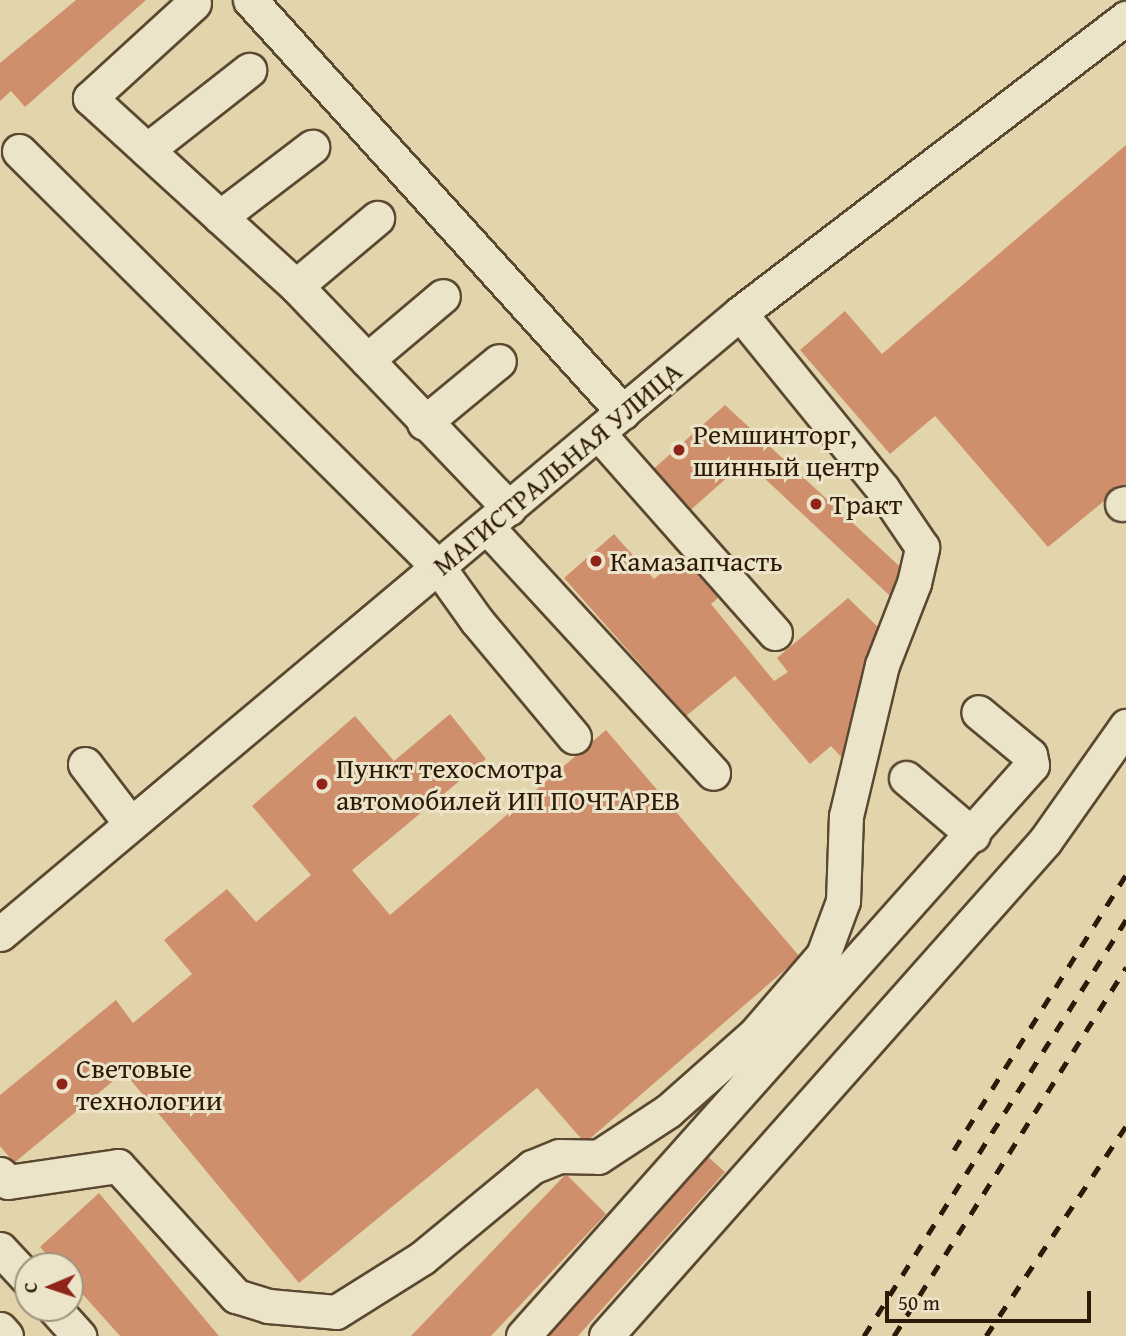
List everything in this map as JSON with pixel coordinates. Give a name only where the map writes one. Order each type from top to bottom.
[{"type":"street","points":[[250,0],[624,412]]},
{"type":"street","points":[[194,3],[90,98],[296,286],[367,360],[424,423],[498,517],[713,773]]},
{"type":"street","name":"МАГИСТРАЛЬНАЯ УЛИЦА","points":[[0,934],[740,313],[1125,22]]},
{"type":"street","points":[[147,150],[249,70]]},
{"type":"street","points":[[220,217],[312,147]]},
{"type":"street","points":[[19,151],[439,568],[477,621],[574,737]]},
{"type":"street","points":[[296,286],[377,218]]},
{"type":"street","points":[[367,360],[443,296]]},
{"type":"street","points":[[0,1174],[8,1182],[118,1166],[236,1296],[268,1306],[336,1312],[422,1258],[532,1167],[559,1156],[598,1157],[668,1111],[755,1034],[823,956],[843,901],[846,816],[882,665],[914,583],[922,547],[882,488],[740,313]]},
{"type":"street","points":[[424,423],[499,361]]},
{"type":"street","points":[[598,433],[775,633]]},
{"type":"street","points":[[523,1336],[973,835],[1032,765],[1030,755],[978,712]]},
{"type":"street","points":[[606,1336],[1045,841],[1126,726]]},
{"type":"street","points":[[85,764],[130,823]]},
{"type":"street","points":[[906,778],[973,835]]},
{"type":"street","points":[[0,1249],[14,1264]]},
{"type":"street","points":[[66,1322],[79,1336]]},
{"type":"street","points":[[0,1329],[6,1336]]},
{"type":"building","points":[[76,0],[146,0],[25,107],[11,91],[0,101],[0,63]]},
{"type":"building","points":[[1126,145],[1126,483],[1048,547],[935,416],[890,454],[800,350],[845,311],[882,354]]},
{"type":"building","points":[[725,405],[909,575],[889,595],[746,461],[686,514],[649,473]]},
{"type":"building","points":[[614,534],[654,579],[683,555],[720,596],[711,604],[774,681],[788,672],[777,658],[848,598],[880,629],[846,762],[831,746],[810,764],[735,676],[686,716],[564,578]]},
{"type":"building","points":[[450,714],[486,759],[352,870],[390,915],[606,730],[800,957],[585,1143],[537,1088],[299,1283],[124,1072],[14,1163],[0,1146],[0,1095],[116,1000],[133,1023],[192,974],[164,940],[227,889],[256,922],[311,875],[252,806],[355,716],[394,761]]},
{"type":"building","points":[[705,1154],[725,1172],[578,1336],[544,1336]]},
{"type":"building","points":[[566,1174],[606,1214],[491,1336],[411,1336]]},
{"type":"building","points":[[99,1193],[219,1336],[120,1336],[84,1296],[84,1252],[44,1252],[40,1247]]},
{"type":"railway","points":[[954,1150],[1126,875]]},
{"type":"railway","points":[[864,1336],[1126,920]]},
{"type":"railway","points":[[894,1336],[1126,967]]},
{"type":"railway","points":[[986,1336],[1126,1126]]},
{"type":"place","name":"Ремшинторг, шинный центр","points":[[679,450]]},
{"type":"place","name":"Тракт","points":[[816,504]]},
{"type":"place","name":"Камазапчасть","points":[[596,561]]},
{"type":"place","name":"Пункт техосмотра автомобилей ИП ПОЧТАРЕВ","points":[[322,784]]},
{"type":"place","name":"Световые технологии","points":[[62,1084]]}]
